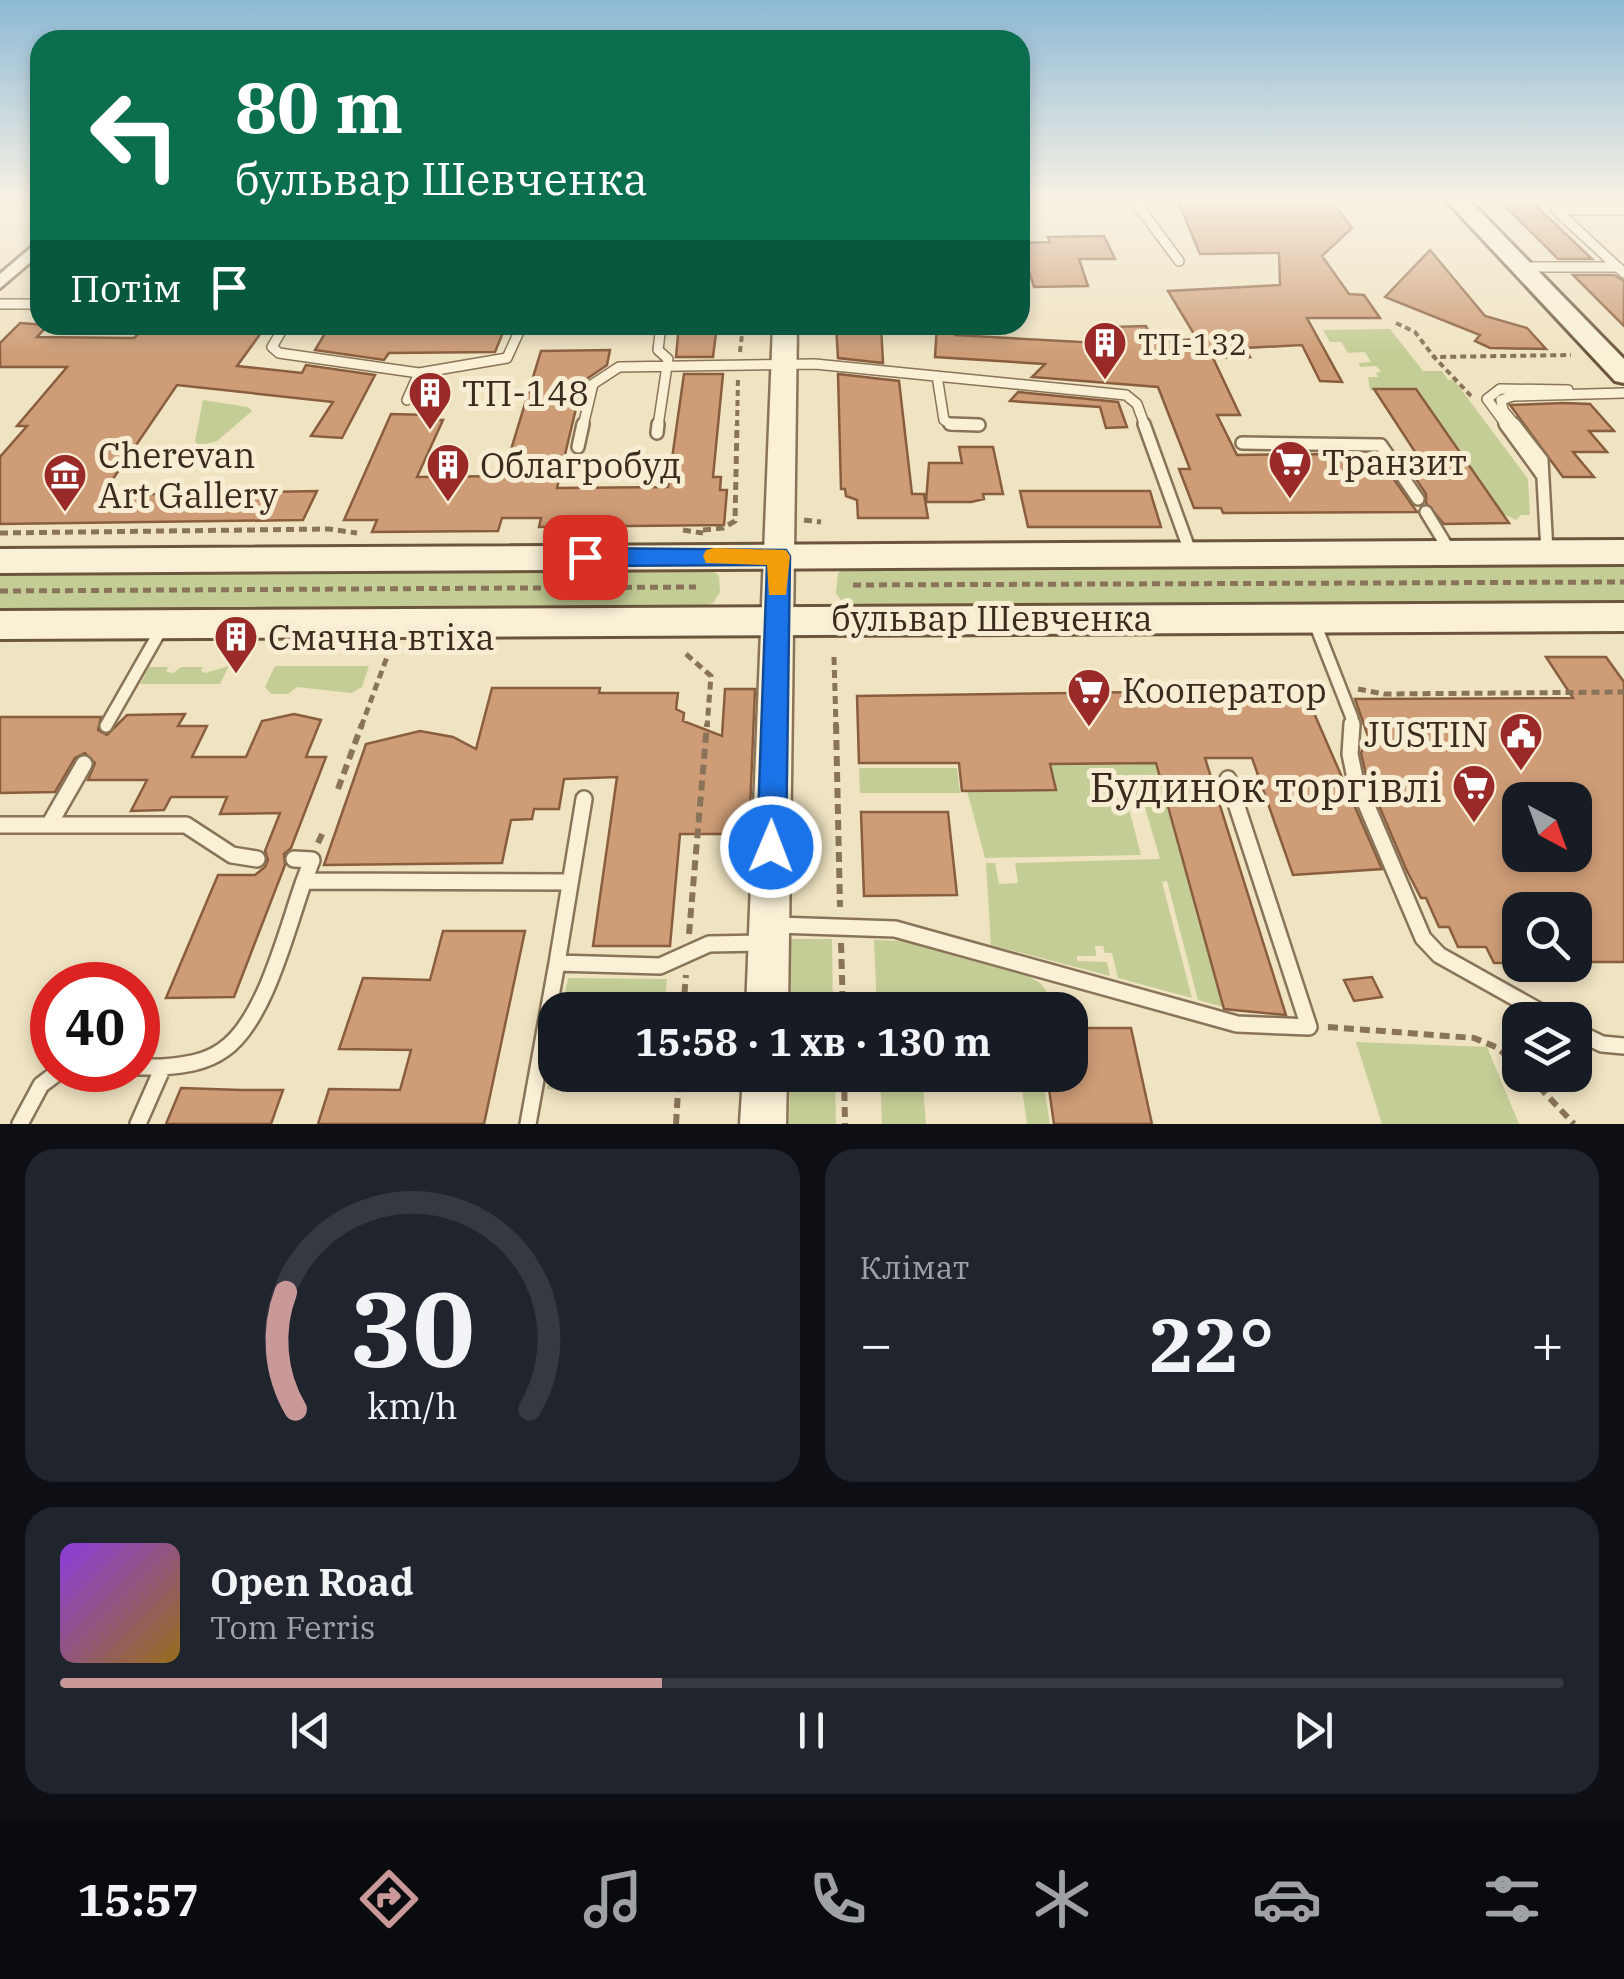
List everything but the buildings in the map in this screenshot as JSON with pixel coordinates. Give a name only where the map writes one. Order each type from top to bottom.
[{"type":"main road","points":[[1506,251],[1613,353],[1624,375]]},
{"type":"main road","name":"бульвар Шевченка","points":[[0,560],[1624,552]]},
{"type":"main road","name":"бульвар Шевченка","points":[[0,625],[1624,617]]},
{"type":"street","points":[[0,283],[30,254]]},
{"type":"street","points":[[767,992],[785,335]]},
{"type":"street","points":[[763,1124],[764,1092]]},
{"type":"lane","points":[[1172,251],[1179,261]]},
{"type":"lane","points":[[1601,251],[1621,270]]},
{"type":"lane","points":[[1520,266],[1621,270]]},
{"type":"lane","points":[[0,304],[30,304]]},
{"type":"lane","points":[[279,335],[272,347],[279,353],[419,373],[507,358],[517,335]]},
{"type":"lane","points":[[657,434],[668,366],[668,357],[658,350],[660,335]]},
{"type":"lane","points":[[578,447],[593,384],[620,367],[784,364],[1132,398],[1191,554]]},
{"type":"lane","points":[[407,400],[419,373]]},
{"type":"lane","points":[[936,376],[944,420],[952,425],[979,426]]},
{"type":"lane","points":[[1547,552],[1542,460],[1503,410],[1501,400],[1624,393]]},
{"type":"lane","points":[[1242,443],[1381,445],[1418,499]]},
{"type":"lane","points":[[1426,512],[1450,553]]},
{"type":"lane","points":[[1313,616],[1352,718],[1350,754],[1355,778],[1429,948],[1524,1002]]},
{"type":"lane","points":[[106,726],[164,624]]},
{"type":"lane","points":[[49,825],[84,764]]},
{"type":"lane","points":[[557,963],[660,966],[708,944],[841,927],[912,933],[1247,1026],[1309,1027],[1228,779]]},
{"type":"lane","points":[[528,1124],[584,800]]},
{"type":"lane","points":[[0,824],[186,825],[224,854],[257,859]]},
{"type":"lane","points":[[160,1067],[200,1063],[232,1046],[244,1033],[258,1008],[312,860],[294,860]]},
{"type":"lane","points":[[304,881],[570,882]]},
{"type":"lane","points":[[1592,1039],[1624,1046]]},
{"type":"lane","points":[[138,1124],[163,1067]]},
{"type":"lane","points":[[20,1124],[37,1092]]},
{"type":"path","points":[[1396,323],[1415,332],[1434,356]]},
{"type":"path","points":[[735,521],[742,335]]},
{"type":"path","points":[[664,530],[723,528],[735,521],[748,520]]},
{"type":"path","points":[[0,533],[330,529],[368,534]]},
{"type":"path","points":[[702,542],[704,530]]},
{"type":"path","points":[[852,567],[853,595]]},
{"type":"path","points":[[693,604],[697,576]]},
{"type":"path","points":[[853,585],[1624,582]]},
{"type":"path","points":[[0,590],[696,587]]},
{"type":"path","points":[[684,992],[711,676],[686,654]]},
{"type":"path","points":[[338,789],[387,657]]},
{"type":"path","points":[[834,657],[843,992]]},
{"type":"path","points":[[1340,689],[1384,694],[1624,692]]},
{"type":"path","points":[[1309,1027],[1356,1027],[1474,1038],[1502,1052]]},
{"type":"path","points":[[676,1124],[678,1092]]},
{"type":"path","points":[[845,1092],[846,1124]]},
{"type":"path","points":[[1544,1092],[1574,1124]]},
{"type":"green space","points":[[1390,329],[1423,371],[1442,371],[1448,380],[1454,380],[1528,479],[1530,515],[1521,515],[1516,520],[1503,514],[1375,390],[1370,391],[1368,377],[1378,377],[1376,373],[1381,371],[1376,366],[1360,367],[1359,363],[1371,362],[1365,352],[1348,353],[1341,342],[1330,342],[1323,330]]},
{"type":"green space","points":[[203,400],[248,407],[252,411],[217,441],[199,446],[195,441]]},
{"type":"green space","points":[[1624,563],[1624,603],[854,606],[843,603],[836,593],[838,573],[847,567]]},
{"type":"green space","points":[[710,568],[719,576],[720,592],[713,603],[699,608],[0,611],[0,571]]},
{"type":"green space","points":[[229,666],[220,684],[140,684],[149,667],[168,667],[166,672],[173,673],[181,667],[203,667],[201,671],[205,673]]},
{"type":"green space","points":[[275,666],[369,666],[362,687],[351,693],[297,687],[288,694],[271,694],[265,687]]},
{"type":"green space","points":[[1155,758],[1223,1007],[1198,1000],[1167,881],[1162,882],[1192,998],[1118,978],[1112,953],[1105,953],[1103,946],[1095,946],[1096,956],[1077,956],[1077,961],[1107,962],[1110,976],[991,945],[986,863],[995,863],[999,884],[1018,883],[1015,863],[1160,859],[1144,804],[1128,805],[1141,855],[985,858],[967,791],[1055,790],[1050,764],[1143,763]]},
{"type":"green space","points":[[859,768],[957,768],[960,793],[860,793]]},
{"type":"green space","points":[[791,939],[832,939],[833,992],[791,992]]},
{"type":"green space","points":[[874,940],[902,941],[1028,976],[1047,992],[876,992]]},
{"type":"green space","points":[[568,978],[667,979],[666,992],[565,992]]},
{"type":"green space","points":[[1356,1042],[1487,1047],[1502,1092],[1506,1092],[1519,1124],[1382,1124]]},
{"type":"green space","points":[[790,1092],[835,1092],[836,1124],[789,1124]]},
{"type":"green space","points":[[881,1092],[923,1092],[926,1124],[882,1124]]},
{"type":"green space","points":[[1022,1092],[1045,1092],[1050,1124],[1027,1124]]},
{"type":"slow traffic","points":[[714,556],[778,556],[778,589]]},
{"type":"place","name":"ТП-132","points":[[1105,381]]},
{"type":"place","name":"ТП-148","points":[[430,431]]},
{"type":"place","name":"Транзит","points":[[1290,500]]},
{"type":"place","name":"Облагробуд","points":[[448,503]]},
{"type":"place","name":"Cherevan Art Gallery","points":[[65,513]]},
{"type":"place","name":"Смачна втіха","points":[[236,675]]},
{"type":"place","name":"Кооператор","points":[[1089,728]]},
{"type":"place","name":"JUSTIN","points":[[1521,772]]},
{"type":"place","name":"Будинок торгівлі","points":[[1474,824]]},
{"type":"route","points":[[585,557],[778,556],[771,847]]}]
